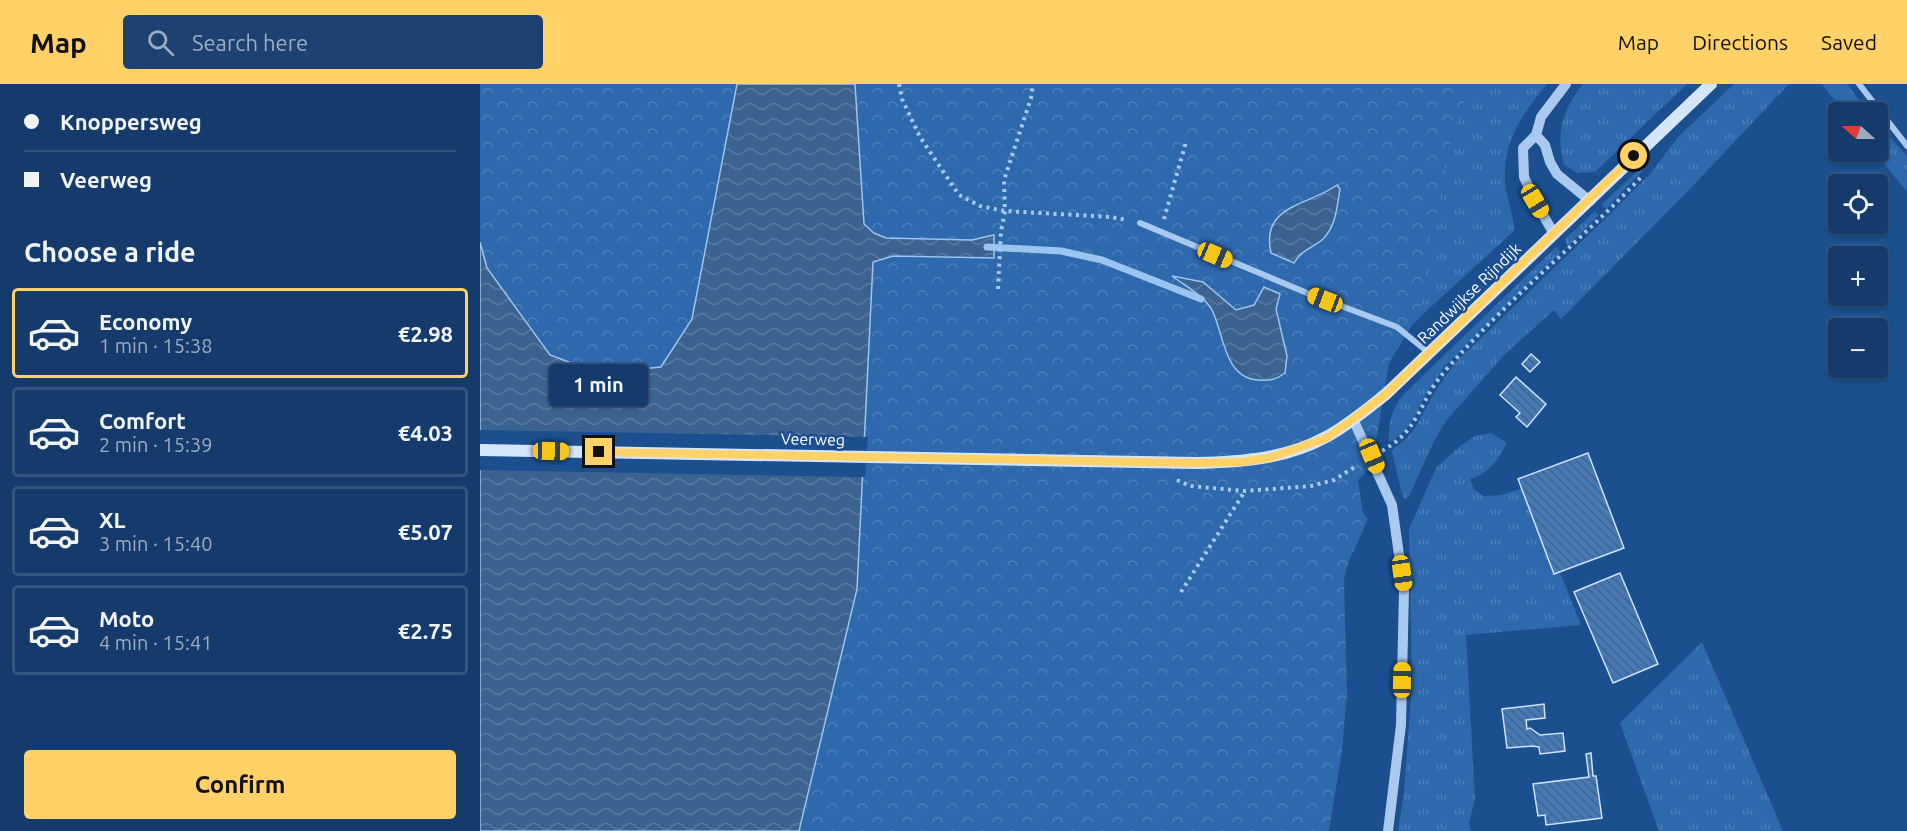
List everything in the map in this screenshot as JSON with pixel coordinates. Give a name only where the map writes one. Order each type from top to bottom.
[{"type":"main road","name":"Randwijkse Rijndijk","points":[[1353,419],[1386,394],[1429,354],[1711,84]]},
{"type":"main road","name":"Veerweg","points":[[480,450],[1240,462],[1269,458],[1326,438],[1353,419]]},
{"type":"street","points":[[1554,234],[1524,177],[1523,148],[1536,135],[1541,117],[1566,84]]},
{"type":"street","points":[[1859,84],[1907,146]]},
{"type":"street","points":[[1536,135],[1545,145],[1550,162],[1557,174],[1590,201]]},
{"type":"street","points":[[1140,223],[1307,293],[1397,327],[1429,354]]},
{"type":"street","points":[[1353,419],[1372,456],[1392,505],[1404,590],[1401,725],[1388,831]]},
{"type":"path","points":[[899,84],[902,99],[920,137],[959,195],[980,206],[1005,211],[1111,217],[1140,223]]},
{"type":"path","points":[[998,289],[1001,231],[1005,211],[1004,180],[1031,98],[1033,84]]},
{"type":"path","points":[[1161,232],[1186,142]]},
{"type":"path","points":[[1170,477],[1190,486],[1245,491],[1311,486],[1334,480],[1397,442],[1411,427],[1436,384],[1461,353],[1605,215]]},
{"type":"path","points":[[1181,592],[1245,491]]},
{"type":"green space","points":[[480,84],[1474,84],[1459,111],[1446,161],[1438,210],[1429,242],[1420,318],[1412,325],[1389,363],[1372,466],[1358,480],[1363,513],[1368,519],[1349,561],[1344,579],[1347,692],[1342,751],[1329,831],[480,831]]},
{"type":"green space","points":[[1001,84],[1547,84],[1528,108],[1509,145],[1505,174],[1514,231],[1411,325]]},
{"type":"green space","points":[[1583,84],[1687,84],[1595,172],[1577,173],[1564,165],[1560,143],[1566,112]]},
{"type":"green space","points":[[1734,84],[1789,84],[1689,190],[1561,319],[1554,310],[1505,354],[1446,421],[1435,439],[1409,496],[1403,498],[1392,452],[1415,428],[1434,393],[1455,363],[1651,173],[1677,138]]},
{"type":"green space","points":[[1822,84],[1847,84],[1860,102],[1836,102]]},
{"type":"green space","points":[[1888,135],[1907,156],[1907,192],[1883,162],[1888,162]]},
{"type":"green space","points":[[1642,167],[1645,168],[1606,209],[1601,205]]},
{"type":"green space","points":[[1595,211],[1599,215],[1569,245],[1566,244],[1565,239]]},
{"type":"green space","points":[[1556,247],[1561,252],[1445,366],[1426,394],[1410,425],[1393,441],[1389,441],[1391,418],[1401,397]]},
{"type":"green space","points":[[1491,433],[1507,443],[1492,466],[1482,474],[1470,479],[1474,489],[1483,496],[1501,495],[1526,487],[1581,625],[1466,635],[1475,799],[1469,823],[1471,831],[1398,831],[1404,792],[1412,684],[1409,529],[1436,468],[1475,436]]},
{"type":"green space","points":[[1702,642],[1783,831],[1659,831],[1620,723]]},
{"type":"water","points":[[737,84],[855,84],[864,224],[874,233],[886,238],[972,240],[994,235],[994,258],[893,256],[873,262],[857,589],[799,831],[480,831],[480,242],[487,268],[550,355],[598,373],[661,367],[692,319]]},
{"type":"water","points":[[1337,185],[1340,189],[1335,216],[1331,228],[1323,239],[1304,252],[1294,263],[1271,253],[1269,237],[1279,216]]},
{"type":"water","points":[[1172,276],[1203,282],[1236,310],[1254,305],[1264,287],[1280,294],[1276,309],[1287,356],[1285,373],[1275,379],[1258,380],[1238,372],[1227,353],[1209,305]]},
{"type":"pier","points":[[480,430],[868,437],[865,477],[480,470]]},
{"type":"building","points":[[1531,354],[1540,362],[1530,372],[1522,364]]},
{"type":"building","points":[[1516,377],[1546,404],[1527,427],[1516,417],[1520,413],[1500,395]]},
{"type":"building","points":[[1588,453],[1624,548],[1554,574],[1518,479]]},
{"type":"building","points":[[1620,573],[1658,664],[1613,683],[1574,592]]},
{"type":"building","points":[[1544,704],[1545,718],[1526,720],[1527,729],[1530,728],[1540,735],[1563,733],[1565,751],[1540,754],[1539,747],[1507,748],[1502,709]]},
{"type":"building","points":[[1591,753],[1593,776],[1596,776],[1602,818],[1546,825],[1545,815],[1538,816],[1533,784],[1589,777],[1586,754]]},
{"type":"waterway","points":[[987,247],[1061,251],[1102,260],[1201,299]]},
{"type":"route","points":[[599,452],[1196,463],[1240,462],[1269,458],[1326,438],[1386,394],[1590,201],[1634,156]]}]
